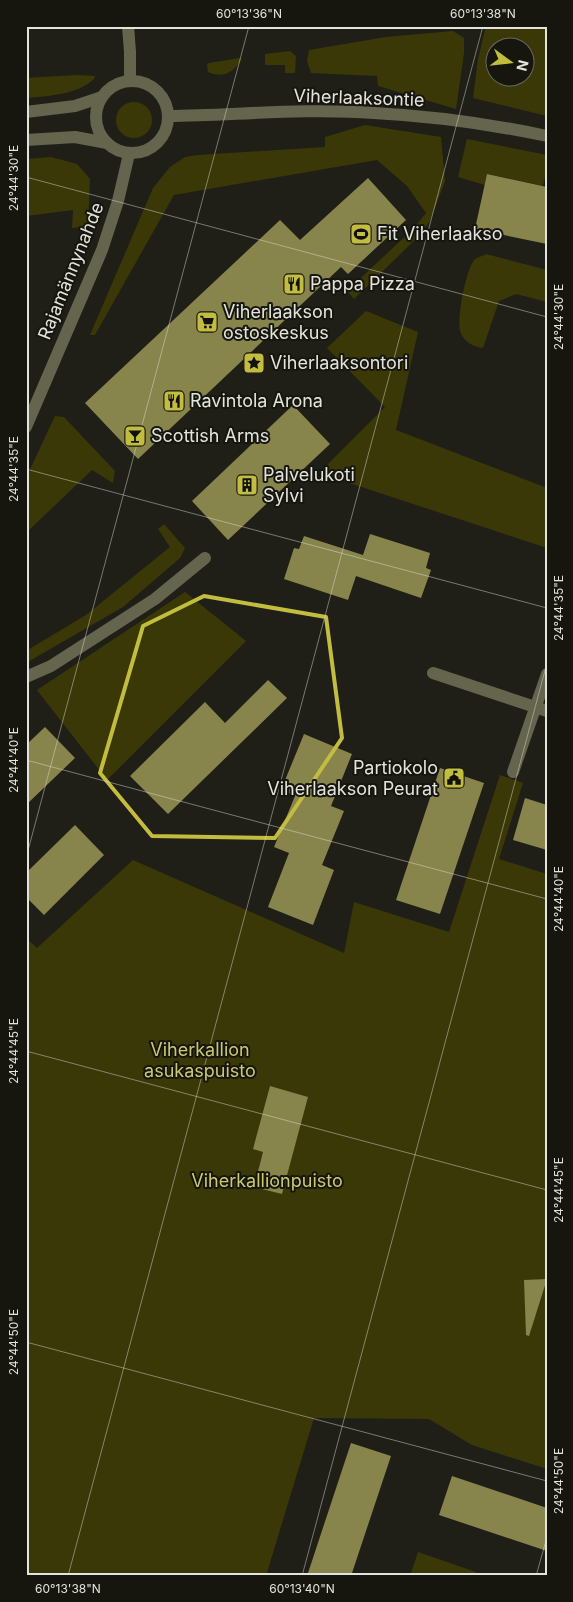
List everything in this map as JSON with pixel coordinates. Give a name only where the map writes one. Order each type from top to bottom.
[{"type":"street","points":[[128,26],[130,81]]},
{"type":"street","points":[[26,112],[75,106],[102,97],[113,87],[130,81],[143,82],[156,90],[164,100],[169,116],[167,130],[156,145],[145,152],[129,154],[117,150],[107,143],[99,133],[96,123],[98,107],[102,97]]},
{"type":"street","name":"Viherlaaksontie","points":[[169,116],[273,112],[373,112],[453,120],[547,136]]},
{"type":"street","points":[[26,140],[75,137],[107,143]]},
{"type":"street","name":"Rajamännynahde","points":[[26,427],[102,250],[118,201],[129,154]]},
{"type":"street","points":[[26,677],[51,666],[155,599],[205,558]]},
{"type":"street","points":[[433,673],[541,709]]},
{"type":"street","points":[[513,772],[541,709],[547,674]]},
{"type":"highlighted area","points":[[204,596],[326,617],[342,738],[275,838],[152,836],[100,773],[143,626]]},
{"type":"green space","points":[[486,26],[547,26],[547,116],[473,98],[478,59]]},
{"type":"green space","points":[[453,31],[464,38],[464,53],[456,109],[378,86],[377,76],[311,73],[307,61],[309,50],[386,37]]},
{"type":"green space","points":[[290,51],[296,56],[295,73],[285,73],[285,65],[265,65],[265,54]]},
{"type":"green space","points":[[242,59],[239,64],[228,73],[219,75],[208,72],[207,64],[209,63]]},
{"type":"green space","points":[[76,75],[95,76],[87,84],[71,92],[26,98],[26,78]]},
{"type":"green space","points":[[134,102],[141,103],[147,107],[151,113],[151,127],[147,133],[141,137],[134,138],[127,137],[121,133],[117,127],[116,120],[117,113],[121,107],[127,103]]},
{"type":"green space","points":[[365,125],[441,137],[445,181],[430,221],[419,236],[354,299],[347,291],[414,228],[426,213],[407,186],[377,160],[174,195],[95,335],[90,335],[153,188],[170,167],[185,157],[198,155],[325,147],[325,137]]},
{"type":"green space","points":[[467,139],[547,155],[547,168],[543,186],[488,174],[485,185],[458,177]]},
{"type":"green space","points":[[51,157],[77,164],[90,179],[88,226],[72,228],[73,210],[26,216],[26,159]]},
{"type":"green space","points":[[486,254],[547,270],[547,302],[516,294],[499,301],[483,348],[472,345],[463,337],[459,324],[468,272],[475,259]]},
{"type":"green space","points":[[366,311],[418,332],[396,430],[547,488],[547,548],[319,473],[385,407],[327,348]]},
{"type":"green space","points":[[55,416],[64,417],[115,471],[113,483],[92,470],[26,533],[26,478]]},
{"type":"green space","points":[[164,524],[185,548],[180,558],[123,607],[26,663],[26,651],[86,615],[170,547],[158,529]]},
{"type":"green space","points":[[185,592],[246,641],[107,780],[37,690]]},
{"type":"green space","name":"Viherkallionpuisto","points":[[500,775],[523,783],[499,859],[547,874],[547,1469],[472,1445],[429,1419],[314,1418],[266,1576],[26,1576],[26,938],[37,948],[133,860],[344,953],[354,902],[449,932]]},
{"type":"green space","points":[[418,1552],[476,1572],[475,1576],[410,1576]]},
{"type":"building","points":[[487,174],[547,187],[547,244],[475,229]]},
{"type":"building","name":"Viherlaakson ostoskeskus","points":[[368,178],[406,220],[348,274],[341,267],[138,459],[85,403],[280,220],[300,240]]},
{"type":"building","name":"Palvelukoti Sylvi","points":[[293,405],[330,444],[228,540],[192,501]]},
{"type":"building","points":[[370,534],[430,553],[426,568],[431,570],[421,598],[356,576],[348,600],[284,579],[294,548],[299,549],[304,536],[363,555]]},
{"type":"building","points":[[268,680],[287,698],[168,814],[130,776],[205,702],[225,723]]},
{"type":"building","points":[[45,727],[75,758],[26,805],[26,745]]},
{"type":"building","points":[[304,734],[352,754],[331,806],[344,811],[322,865],[334,870],[313,925],[268,907],[289,853],[274,847],[295,796],[281,790]]},
{"type":"building","points":[[440,768],[484,783],[440,914],[396,900]]},
{"type":"building","points":[[525,798],[547,805],[547,850],[513,840]]},
{"type":"building","points":[[75,825],[104,855],[44,915],[26,897],[26,873]]},
{"type":"building","points":[[270,1086],[308,1097],[282,1194],[254,1187],[263,1152],[253,1149]]},
{"type":"building","points":[[547,1279],[529,1336],[526,1335],[524,1280]]},
{"type":"building","points":[[351,1443],[391,1456],[351,1576],[307,1576]]},
{"type":"building","points":[[452,1476],[547,1508],[547,1551],[439,1515]]},
{"type":"place","name":"Fit Viherlaakso","points":[[361,234]]},
{"type":"place","name":"Pappa Pizza","points":[[294,284]]},
{"type":"place","name":"Viherlaakson ostoskeskus","points":[[207,322]]},
{"type":"place","name":"Viherlaaksontori","points":[[254,363]]},
{"type":"place","name":"Ravintola Arona","points":[[174,401]]},
{"type":"place","name":"Scottish Arms","points":[[135,436]]},
{"type":"place","name":"Palvelukoti Sylvi","points":[[247,485]]},
{"type":"place","name":"Partiokolo Viherlaakson Peurat","points":[[454,778]]},
{"type":"park label","name":"Viherkallion asukaspuisto","points":[[200,1060]]}]
